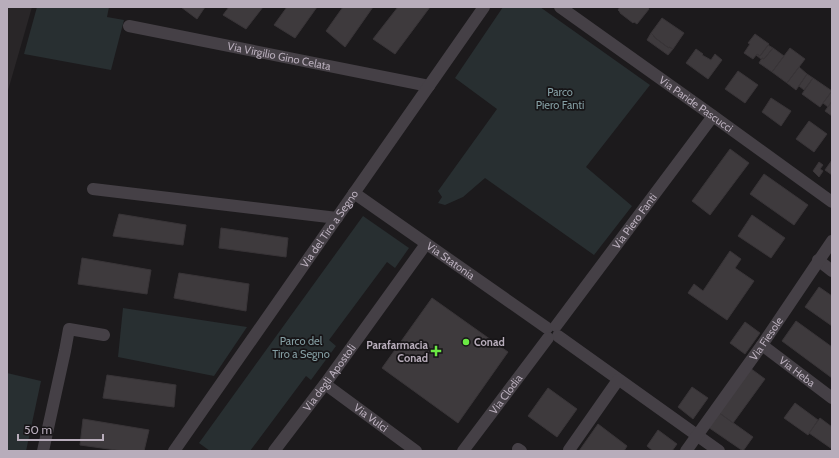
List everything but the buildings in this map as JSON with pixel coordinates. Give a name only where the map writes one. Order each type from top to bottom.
[{"type":"street","name":"Via del Tiro a Segno","points":[[174,451],[484,7]]},
{"type":"street","name":"Via Paride Pascucci","points":[[560,7],[832,202]]},
{"type":"street","name":"Via Virgilio Gino Celata","points":[[129,26],[429,86]]},
{"type":"street","name":"Via Piero Fanti","points":[[552,332],[713,116]]},
{"type":"street","points":[[93,189],[337,218]]},
{"type":"street","name":"Via Statonia","points":[[354,193],[719,451]]},
{"type":"street","name":"Via Fiesole","points":[[686,451],[762,345],[832,241]]},
{"type":"street","name":"Via degli Apostoli","points":[[274,451],[325,384],[426,244]]},
{"type":"street","points":[[818,260],[832,271]]},
{"type":"street","points":[[43,451],[69,329],[104,335]]},
{"type":"street","name":"Via Clodia","points":[[463,451],[552,332]]},
{"type":"street","name":"Via Heba","points":[[762,345],[832,398]]},
{"type":"street","points":[[569,450],[618,380]]},
{"type":"street","name":"Via Vulci","points":[[325,384],[416,451]]},
{"type":"shaded area","points":[[7,7],[32,7],[7,94]]},
{"type":"green space","points":[[37,7],[109,7],[107,17],[124,20],[111,70],[24,54]]},
{"type":"green space","name":"Parco Piero Fanti","points":[[503,7],[540,7],[650,85],[586,167],[632,206],[594,255],[485,178],[463,197],[445,205],[438,203],[442,197],[438,191],[497,109],[455,78]]},
{"type":"green space","name":"Parco del Tiro a Segno","points":[[363,216],[409,248],[395,268],[387,262],[329,340],[336,346],[311,380],[306,376],[250,451],[210,451],[199,443]]},
{"type":"green space","points":[[123,308],[247,327],[214,376],[118,357]]},
{"type":"green space","points":[[7,373],[41,381],[26,451],[7,451]]},
{"type":"place","name":"Conad","points":[[466,342]]},
{"type":"place","name":"Parafarmacia Conad","points":[[436,351]]}]
